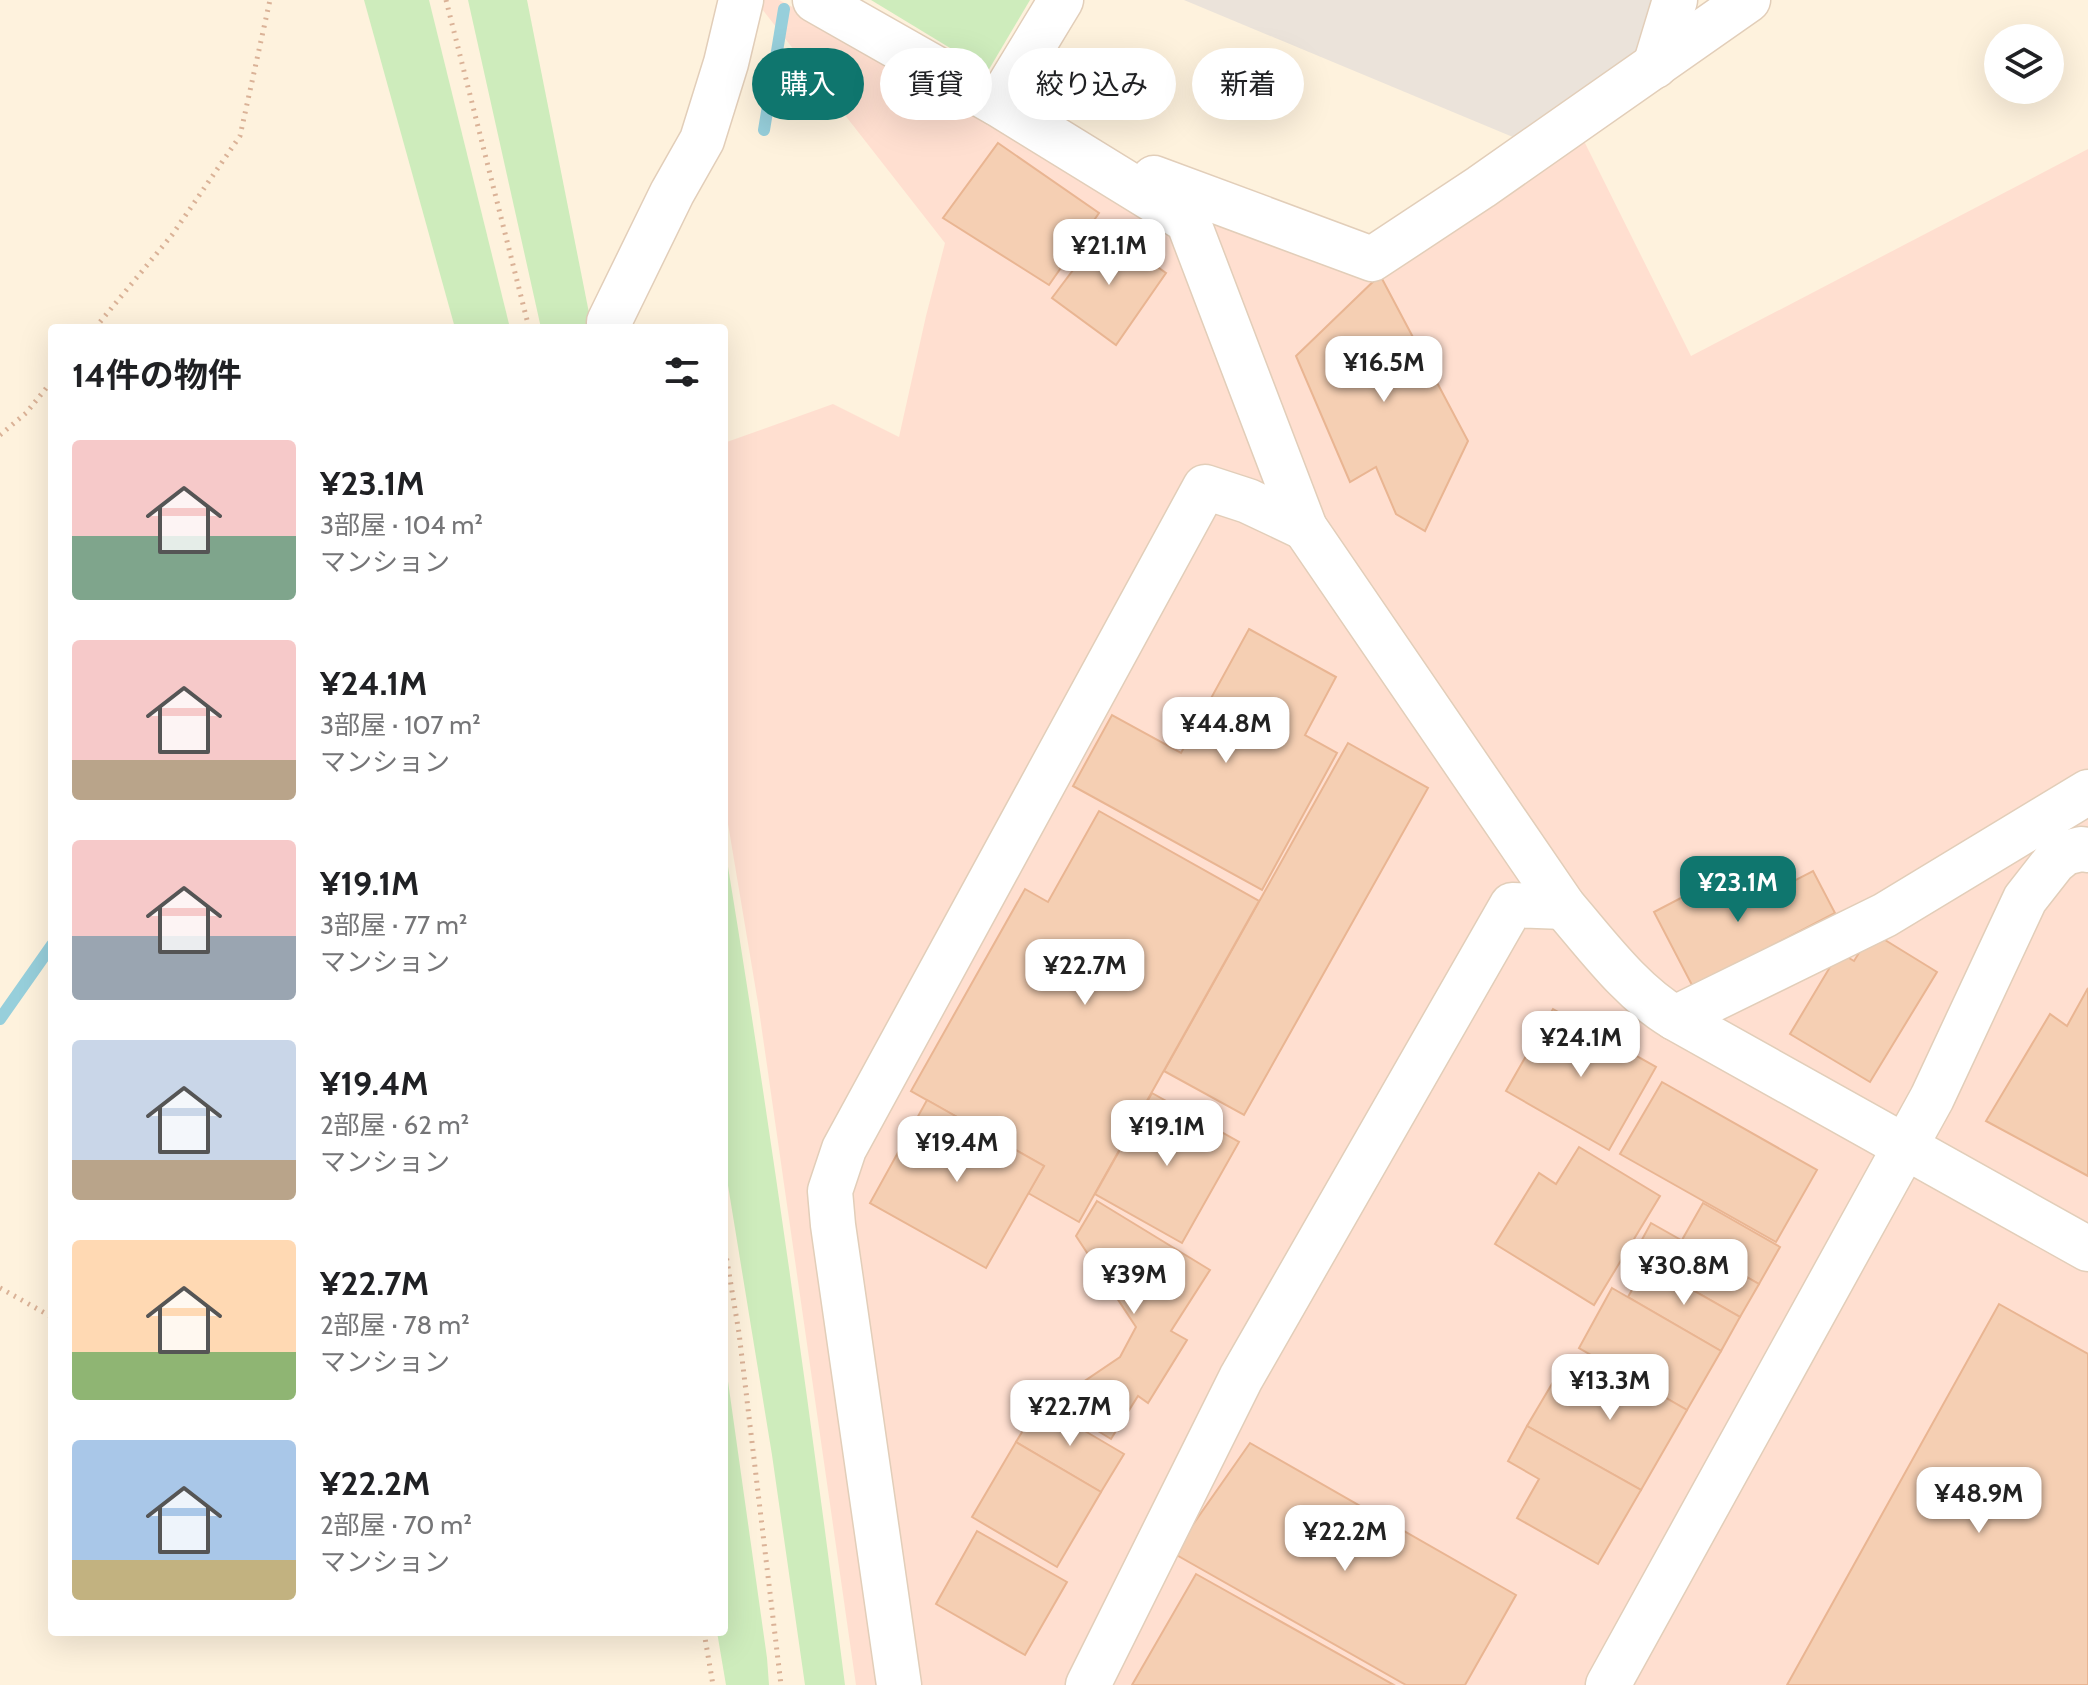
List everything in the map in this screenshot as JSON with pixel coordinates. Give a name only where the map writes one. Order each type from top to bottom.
[{"type":"street","points":[[609,324],[672,193],[702,140],[726,63],[741,0]]},
{"type":"street","points":[[815,0],[998,104],[1188,221],[1305,528],[1564,907],[1611,961],[1660,1010],[2088,1249]]},
{"type":"street","points":[[998,104],[1061,0]]},
{"type":"street","points":[[1655,66],[1675,0]]},
{"type":"street","points":[[1063,144],[1372,259],[1481,187],[1748,0]]},
{"type":"street","points":[[899,1685],[833,1225],[830,1191],[844,1149],[1205,487],[1248,501],[1305,528]]},
{"type":"street","points":[[1608,1685],[1932,1098],[2025,899],[2054,862],[2088,792]]},
{"type":"street","points":[[1675,1018],[1885,915],[2066,840]]},
{"type":"street","points":[[1088,1685],[1241,1378],[1512,905],[1564,907]]},
{"type":"path","points":[[98,324],[172,235],[240,136],[270,0]]},
{"type":"path","points":[[446,0],[528,324]]},
{"type":"path","points":[[0,435],[26,413],[48,386]]},
{"type":"path","points":[[728,1267],[739,1333],[781,1685]]},
{"type":"path","points":[[0,1288],[48,1315]]},
{"type":"path","points":[[705,1636],[713,1685]]},
{"type":"shaded area","points":[[755,0],[779,0],[880,53],[880,120],[992,120],[992,112],[1061,148],[1370,270],[1582,137],[1691,356],[2088,149],[2088,1685],[856,1685],[758,1003],[728,824],[728,442],[833,404],[899,437],[945,243],[849,120],[864,120],[864,48],[793,48]]},
{"type":"shaded area","points":[[1184,0],[1662,0],[1645,58],[1520,140]]},
{"type":"green space","points":[[364,0],[429,0],[509,324],[454,324]]},
{"type":"green space","points":[[468,0],[527,0],[591,324],[540,324]]},
{"type":"green space","points":[[871,0],[1030,0],[992,64],[992,48],[950,48]]},
{"type":"green space","points":[[728,867],[788,1263],[845,1685],[805,1685],[772,1455],[728,1186]]},
{"type":"green space","points":[[728,1381],[769,1685],[726,1685],[718,1636],[728,1636]]},
{"type":"building","points":[[998,143],[1099,213],[1049,285],[943,218]]},
{"type":"building","points":[[1104,229],[1166,273],[1116,345],[1052,298]]},
{"type":"building","points":[[1380,275],[1468,441],[1425,531],[1396,514],[1376,467],[1350,482],[1296,356]]},
{"type":"building","points":[[1249,629],[1336,677],[1305,735],[1337,753],[1262,890],[1073,786],[1112,715],[1181,753]]},
{"type":"building","points":[[1348,743],[1428,788],[1244,1115],[1164,1071]]},
{"type":"building","points":[[1099,811],[1259,901],[1079,1222],[1028,1193],[1044,1166],[911,1091],[1025,889],[1048,902]]},
{"type":"building","points":[[1813,871],[1835,913],[1693,987],[1654,912],[1723,876],[1740,909]]},
{"type":"building","points":[[1872,932],[1937,972],[1870,1082],[1790,1034],[1839,952],[1854,961]]},
{"type":"building","points":[[2088,988],[2088,1176],[1986,1121],[2050,1014],[2067,1026]]},
{"type":"building","points":[[1553,1009],[1656,1067],[1609,1150],[1506,1091]]},
{"type":"building","points":[[1662,1082],[1817,1170],[1776,1242],[1620,1154]]},
{"type":"building","points":[[1152,1093],[1239,1142],[1182,1243],[1095,1194]]},
{"type":"building","points":[[927,1100],[1044,1166],[986,1268],[870,1203]]},
{"type":"building","points":[[1579,1147],[1660,1196],[1594,1305],[1495,1244],[1539,1173],[1556,1184]]},
{"type":"building","points":[[1097,1201],[1210,1270],[1171,1331],[1187,1340],[1148,1403],[1138,1396],[1111,1439],[1052,1403],[1120,1357],[1136,1327],[1076,1236]]},
{"type":"building","points":[[1703,1203],[1780,1247],[1759,1284],[1682,1240]]},
{"type":"building","points":[[1651,1223],[1759,1284],[1740,1317],[1633,1256]]},
{"type":"building","points":[[1647,1264],[1740,1317],[1721,1351],[1628,1297]]},
{"type":"building","points":[[1612,1288],[1721,1351],[1687,1410],[1579,1348]]},
{"type":"building","points":[[1999,1304],[2088,1354],[2088,1685],[1787,1685]]},
{"type":"building","points":[[1596,1358],[1687,1410],[1641,1490],[1527,1426],[1556,1377],[1578,1389]]},
{"type":"building","points":[[1039,1404],[1124,1454],[1101,1492],[1016,1442]]},
{"type":"building","points":[[1527,1426],[1641,1490],[1598,1564],[1517,1518],[1539,1479],[1508,1461]]},
{"type":"building","points":[[1016,1442],[1101,1492],[1057,1567],[972,1517]]},
{"type":"building","points":[[1250,1443],[1516,1595],[1465,1685],[1406,1685],[1173,1553]]},
{"type":"building","points":[[977,1531],[1067,1582],[1025,1655],[936,1604]]},
{"type":"building","points":[[1196,1574],[1394,1685],[1132,1685]]},
{"type":"waterway","points":[[764,130],[784,9]]},
{"type":"waterway","points":[[0,1019],[48,951]]}]
